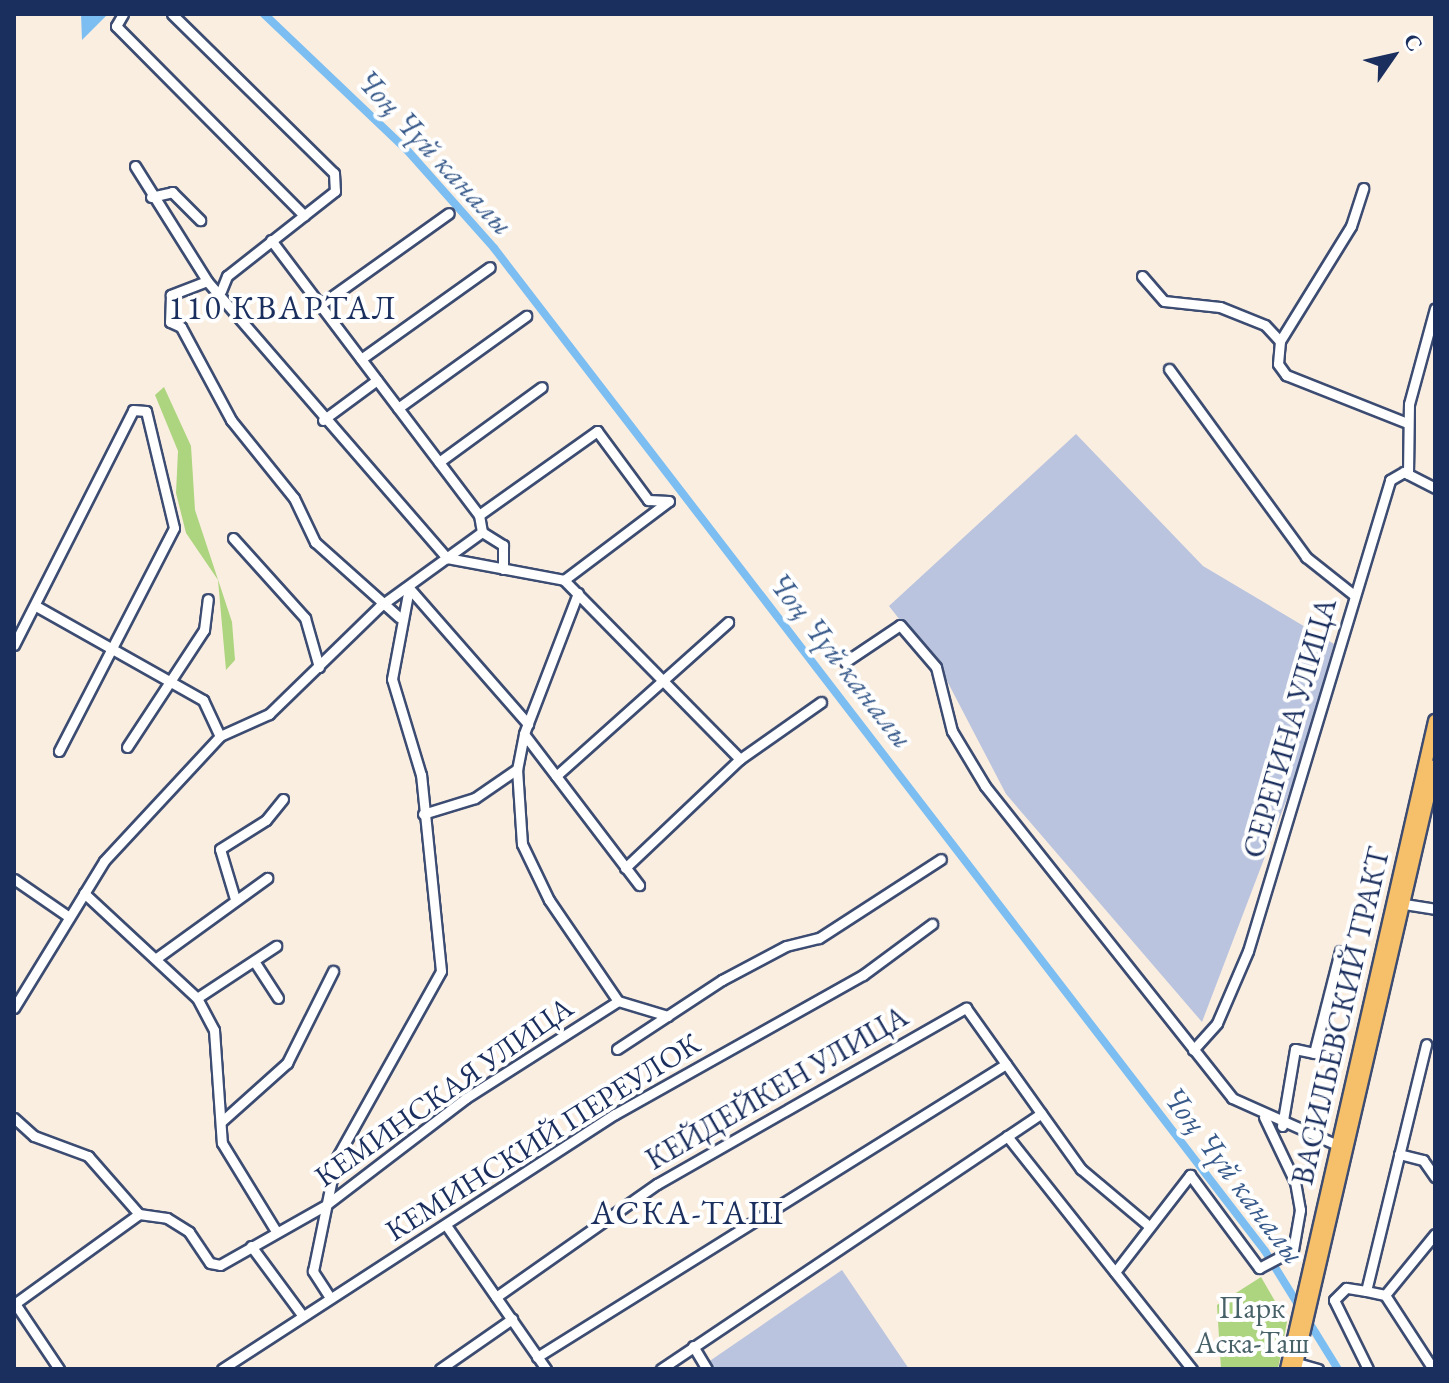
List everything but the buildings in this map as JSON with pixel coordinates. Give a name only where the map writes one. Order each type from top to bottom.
[{"type":"main road","name":"ВАСИЛЬЕВСКИЙ ТРАКТ","points":[[1293,1367],[1310,1267],[1435,721]]},
{"type":"main road","name":"ВАСИЛЬЕВСКИЙ ТРАКТ","points":[[1296,1344],[1318,1280],[1435,766]]},
{"type":"street","points":[[123,14],[116,26],[304,215]]},
{"type":"street","points":[[172,14],[334,173],[335,191],[227,276],[221,291]]},
{"type":"street","points":[[135,166],[151,197],[207,281],[221,291],[323,420],[447,558],[564,580],[667,677],[740,759]]},
{"type":"street","points":[[1280,341],[1351,226],[1363,188]]},
{"type":"street","points":[[151,197],[172,192],[200,220]]},
{"type":"street","points":[[320,305],[449,213]]},
{"type":"street","points":[[271,240],[479,515],[482,532],[503,545],[503,569]]},
{"type":"street","points":[[361,359],[490,267]]},
{"type":"street","points":[[1142,276],[1164,301],[1250,317],[1280,341],[1286,375],[1407,423]]},
{"type":"street","points":[[207,281],[171,295],[170,322],[181,327],[231,420],[294,498],[334,566],[380,606],[399,617]]},
{"type":"street","points":[[1435,308],[1407,423],[1408,474],[1435,488]]},
{"type":"street","points":[[398,408],[526,316]]},
{"type":"street","points":[[1169,369],[1306,557],[1354,595]]},
{"type":"street","points":[[323,420],[377,380]]},
{"type":"street","points":[[439,462],[542,387]]},
{"type":"street","points":[[14,645],[133,410],[146,411],[174,528],[59,751]]},
{"type":"street","points":[[479,515],[597,431],[648,500],[669,501],[564,580]]},
{"type":"street","name":"СЕРЕГИНА УЛИЦА","points":[[1193,1050],[1217,1023],[1248,951],[1390,480],[1408,474]]},
{"type":"street","points":[[14,1008],[84,893],[220,736],[269,714],[380,606],[409,588],[482,532]]},
{"type":"street","points":[[233,538],[305,618],[319,667]]},
{"type":"street","points":[[329,1296],[313,1271],[341,1147],[441,971],[416,749],[392,679],[399,617],[409,588]]},
{"type":"street","points":[[409,588],[502,702],[528,724]]},
{"type":"street","points":[[578,593],[524,734],[517,769],[522,844],[549,900],[618,1001]]},
{"type":"street","points":[[127,747],[204,630],[208,599]]},
{"type":"street","points":[[36,606],[173,679],[212,710],[220,736]]},
{"type":"street","points":[[556,776],[728,622]]},
{"type":"street","points":[[845,662],[900,625],[936,667],[952,731],[985,786],[1232,1098],[1282,1126],[1337,1145]]},
{"type":"street","points":[[625,868],[740,759],[821,702]]},
{"type":"street","points":[[524,734],[639,885]]},
{"type":"street","points":[[423,814],[475,798],[517,769]]},
{"type":"street","points":[[235,899],[220,849],[266,820],[283,799]]},
{"type":"street","points":[[617,1049],[786,946],[819,938],[941,859]]},
{"type":"street","points":[[158,957],[267,878]]},
{"type":"street","points":[[14,879],[69,917]]},
{"type":"street","points":[[84,893],[158,957],[197,998],[214,1030],[222,1143],[276,1231]]},
{"type":"street","points":[[1404,904],[1435,909]]},
{"type":"street","name":"КЕМИНСКИЙ ПЕРЕУЛОК","points":[[222,1369],[329,1296],[448,1228],[615,1114],[863,975],[932,924]]},
{"type":"street","points":[[197,998],[276,946]]},
{"type":"street","points":[[1282,1126],[1295,1049],[1314,1053],[1340,951]]},
{"type":"street","points":[[254,961],[278,998]]},
{"type":"street","points":[[221,1122],[287,1063],[333,971]]},
{"type":"street","name":"КЕМИНСКАЯ УЛИЦА","points":[[139,1214],[167,1218],[189,1232],[215,1265],[326,1205],[466,1098],[618,1001],[668,1016]]},
{"type":"street","name":"КЕЙДЕЙКЕН УЛИЦА","points":[[496,1297],[657,1184],[966,1008],[1006,1064]]},
{"type":"street","points":[[1366,1291],[1426,1044]]},
{"type":"street","points":[[537,1357],[1006,1064],[1081,1169],[1149,1226]]},
{"type":"street","points":[[661,1369],[1041,1114]]},
{"type":"street","points":[[1115,1272],[1190,1175],[1266,1269],[1293,1250],[1300,1210],[1295,1182],[1264,1117]]},
{"type":"street","points":[[14,1118],[34,1136],[88,1156],[139,1214],[14,1303],[59,1369]]},
{"type":"street","points":[[1007,1136],[1192,1369]]},
{"type":"street","points":[[1399,1154],[1423,1160],[1435,1177]]},
{"type":"street","points":[[448,1228],[546,1369]]},
{"type":"street","points":[[1385,1295],[1435,1234]]},
{"type":"street","points":[[251,1246],[302,1315]]},
{"type":"street","points":[[1368,1369],[1334,1300],[1346,1288],[1385,1295],[1433,1369]]},
{"type":"street","points":[[440,1369],[512,1319]]},
{"type":"street","points":[[693,1346],[707,1369]]},
{"type":"street","points":[[1293,1367],[1318,1369]]},
{"type":"shaded area","points":[[1076,434],[1203,566],[1334,644],[1299,767],[1202,1022],[1006,794],[946,679],[889,606]]},
{"type":"shaded area","points":[[842,1270],[909,1369],[698,1369]]},
{"type":"green space","points":[[164,387],[191,446],[195,510],[232,622],[235,660],[226,670],[218,580],[186,533],[176,493],[178,451],[155,395]]},
{"type":"green space","name":"Парк Аска-Таш","points":[[1261,1277],[1287,1322],[1278,1369],[1221,1369],[1217,1305]]},
{"type":"water","points":[[81,14],[108,14],[82,40]]},
{"type":"waterway","name":"Чоң Чүй каналы","points":[[264,14],[407,150],[494,248],[1265,1251],[1338,1369]]},
{"type":"district","name":"110 КВАРТАЛ","points":[[283,308]]},
{"type":"district","name":"АСКА-ТАШ","points":[[688,1213]]}]
